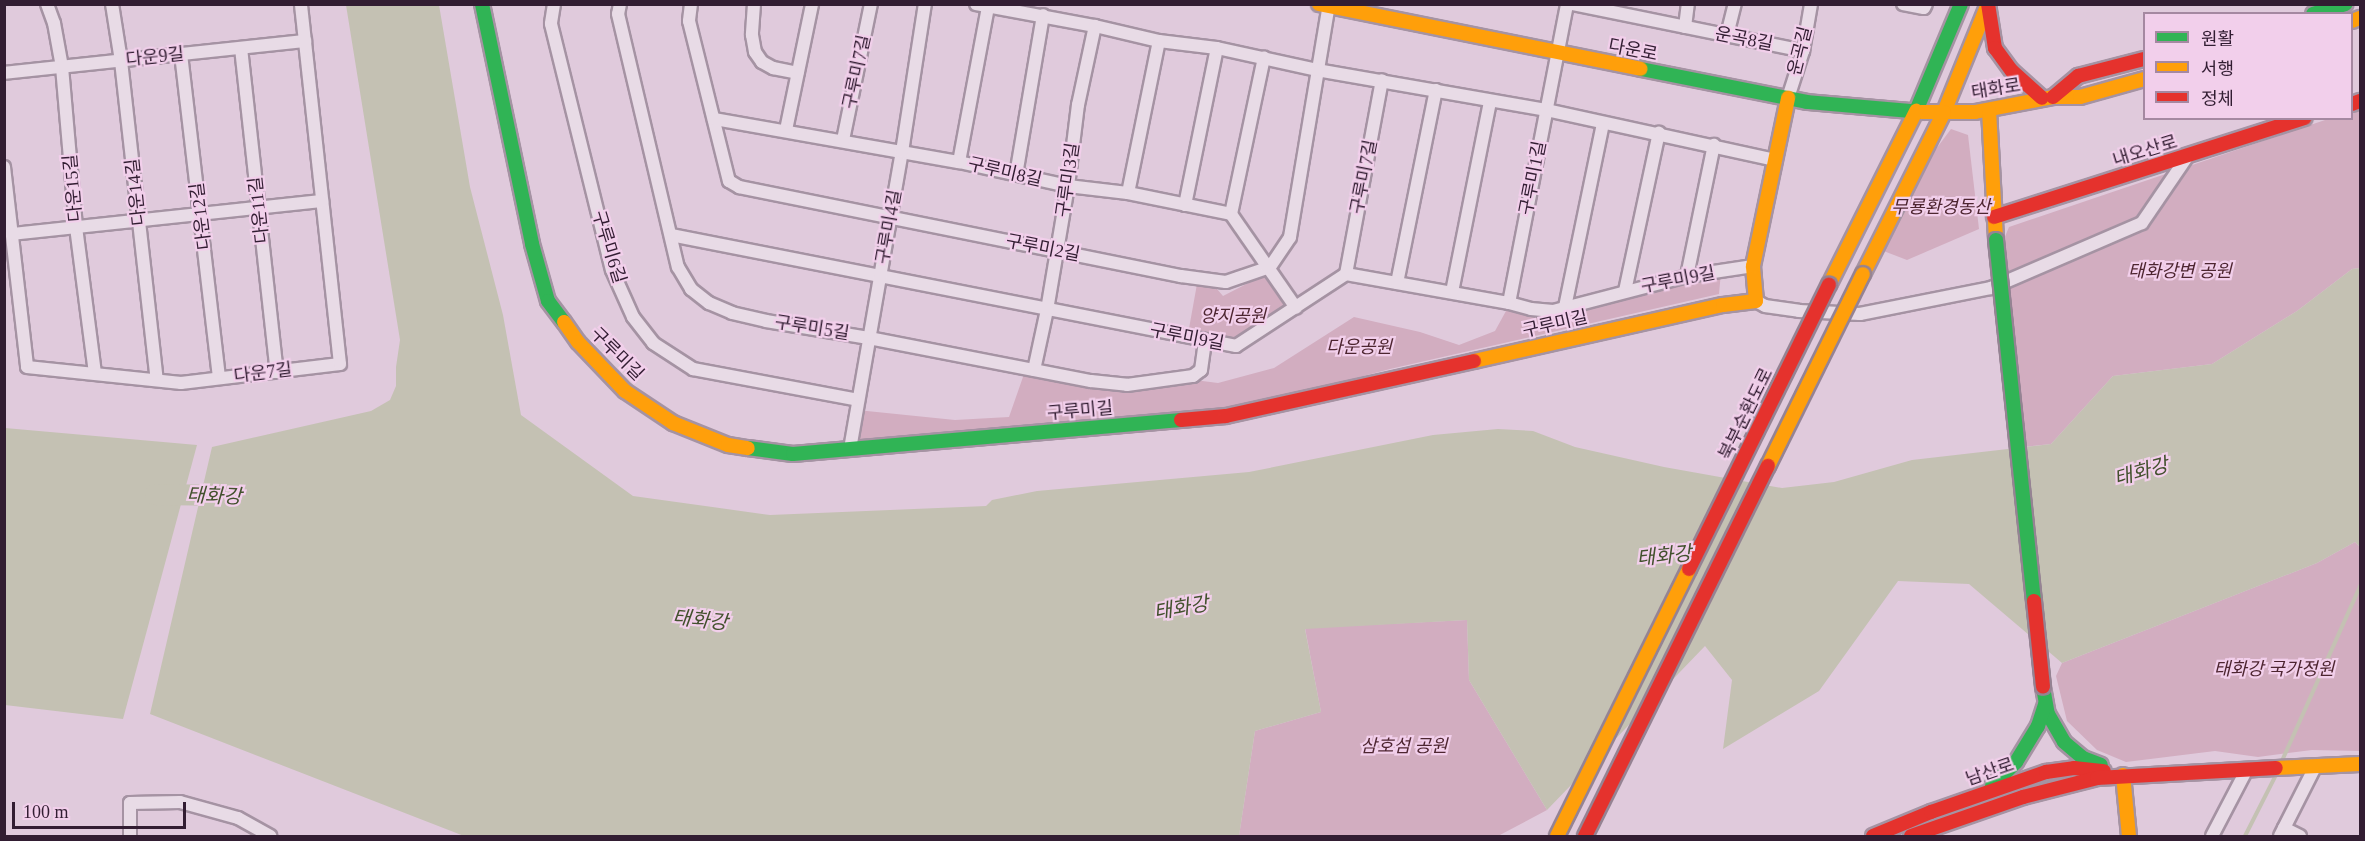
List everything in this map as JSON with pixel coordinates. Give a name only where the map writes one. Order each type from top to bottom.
[{"type":"main road","name":"구루미길","points":[[482,4],[532,244],[548,302],[578,342],[625,391],[673,423],[728,445],[793,454],[1226,416],[1723,305],[1756,301]]},
{"type":"main road","name":"북부순환도로","points":[[1557,837],[1916,111],[1961,4]]},
{"type":"main road","points":[[1988,4],[1991,36],[1995,48],[2012,71],[2048,97]]},
{"type":"main road","points":[[1585,837],[1944,112],[1988,4]]},
{"type":"main road","points":[[2320,12],[2346,4]]},
{"type":"main road","name":"다운로","points":[[1326,5],[1559,55],[1788,98],[1847,108],[1944,112]]},
{"type":"main road","name":"태화로","points":[[2048,97],[2078,76],[2143,60]]},
{"type":"main road","name":"태화로","points":[[1944,112],[1982,111],[2048,97],[2080,97],[2143,80]]},
{"type":"main road","points":[[1756,301],[1753,266],[1788,98]]},
{"type":"main road","points":[[1927,144],[1948,124],[1982,111],[2045,704],[2071,752],[2074,768],[2070,776],[2050,789]]},
{"type":"main road","name":"내오산로","points":[[1994,217],[2300,120]]},
{"type":"main road","points":[[1980,794],[2001,779],[2016,762],[2038,726],[2045,704]]},
{"type":"main road","points":[[2064,742],[2083,758],[2123,775],[2129,837]]},
{"type":"main road","name":"남산로","points":[[1918,835],[2050,789],[2123,775],[2250,771],[2361,764]]},
{"type":"main road","name":"남산로","points":[[1873,837],[1980,794],[2046,772],[2074,768],[2123,775]]},
{"type":"street","name":"다운15길","points":[[46,4],[54,23],[62,67],[76,227],[95,374]]},
{"type":"street","name":"다운14길","points":[[112,4],[121,61],[157,380]]},
{"type":"street","name":"다운7길","points":[[4,167],[27,366],[181,383],[340,364],[301,4]]},
{"type":"street","name":"구루미6길","points":[[554,4],[551,24],[612,270],[633,317],[653,343],[693,369],[858,400]]},
{"type":"street","name":"구루미5길","points":[[620,4],[618,14],[678,267],[691,289],[709,303],[766,321],[1127,385],[1193,376],[1201,370],[1205,342]]},
{"type":"street","name":"구루미2길","points":[[691,4],[689,21],[729,181],[739,187],[1057,251],[1226,282],[1270,267]]},
{"type":"street","points":[[754,4],[752,35],[755,52],[762,62],[773,68],[798,73]]},
{"type":"street","points":[[786,130],[812,4]]},
{"type":"street","name":"구루미7길","points":[[843,140],[871,4]]},
{"type":"street","name":"구루미4길","points":[[850,449],[902,152],[925,4]]},
{"type":"street","name":"구루미1길","points":[[1509,303],[1568,4]]},
{"type":"street","name":"운곡8길","points":[[1574,4],[1626,9],[1684,27],[1803,51]]},
{"type":"street","points":[[1684,27],[1688,4]]},
{"type":"street","points":[[1727,35],[1735,4]]},
{"type":"street","name":"운곡길","points":[[1788,98],[1803,51],[1811,4]]},
{"type":"street","points":[[1903,4],[1924,8],[1926,4]]},
{"type":"street","points":[[1270,267],[1290,237],[1326,5]]},
{"type":"street","points":[[959,162],[982,6],[1042,15],[1159,41],[1217,48],[1317,70],[1546,110],[1603,124],[1659,133],[1776,159]]},
{"type":"street","points":[[1016,175],[1042,15]]},
{"type":"street","name":"구루미3길","points":[[1034,370],[1047,310],[1068,186],[1078,105],[1095,26]]},
{"type":"street","name":"다운9길","points":[[4,73],[305,41]]},
{"type":"street","points":[[1128,193],[1159,41]]},
{"type":"street","name":"다운11길","points":[[241,48],[277,372]]},
{"type":"street","points":[[1185,205],[1217,48]]},
{"type":"street","name":"다운12길","points":[[182,54],[219,378]]},
{"type":"street","points":[[1264,57],[1231,214],[1270,267],[1296,308]]},
{"type":"street","name":"구루미7길","points":[[1346,274],[1382,80]]},
{"type":"street","points":[[1397,283],[1436,90]]},
{"type":"street","points":[[1452,292],[1490,100]]},
{"type":"street","name":"구루미8길","points":[[714,119],[843,140],[1068,186],[1128,193],[1231,214]]},
{"type":"street","points":[[1565,307],[1603,124]]},
{"type":"street","points":[[1625,291],[1659,133]]},
{"type":"street","points":[[1687,276],[1714,145]]},
{"type":"street","points":[[1756,301],[1765,306],[1799,311],[1860,314],[1991,288],[2142,223],[2187,157]]},
{"type":"street","points":[[12,234],[322,201]]},
{"type":"street","name":"구루미9길","points":[[671,235],[1205,342],[1236,346],[1346,274],[1452,292],[1531,309],[1553,311],[1687,276],[1753,266]]},
{"type":"street","points":[[2300,837],[2282,832],[2315,767]]},
{"type":"street","points":[[2212,837],[2250,771]]},
{"type":"street","points":[[130,837],[130,803],[180,802],[238,818],[270,837]]},
{"type":"green space","name":"태화강변 공원","points":[[2360,108],[2360,268],[2352,269],[2297,311],[2212,364],[2113,376],[2051,444],[2024,447],[2004,239],[2009,227],[2325,120],[2353,120],[2353,111]]},
{"type":"green space","name":"무룡환경동산","points":[[1951,129],[1968,135],[1979,229],[1907,260],[1881,250],[1924,165]]},
{"type":"green space","name":"다운공원","points":[[1721,272],[1719,294],[1390,369],[1209,417],[850,449],[857,410],[955,420],[1009,417],[1024,374],[1111,383],[1179,378],[1218,383],[1274,368],[1354,317],[1420,332],[1459,345],[1495,331],[1506,311],[1590,300]]},
{"type":"green space","name":"양지공원","points":[[1264,275],[1287,309],[1236,340],[1188,334],[1197,284],[1203,279],[1210,281],[1223,296]]},
{"type":"green space","name":"태화강 국가정원","points":[[2355,542],[2360,547],[2360,751],[2312,750],[2258,757],[2215,751],[2126,762],[2097,750],[2067,721],[2056,676],[2062,663],[2317,563]]},
{"type":"green space","name":"삼호섬 공원","points":[[1467,620],[1469,680],[1547,810],[1498,836],[1239,836],[1255,731],[1321,712],[1305,628]]},
{"type":"water","points":[[346,5],[439,5],[470,187],[503,315],[521,415],[633,496],[770,515],[986,506],[992,500],[1037,491],[1249,472],[1433,435],[1498,429],[1533,431],[1575,447],[1664,467],[1782,488],[1834,482],[1912,460],[2051,444],[2113,376],[2212,364],[2297,311],[2352,269],[2360,268],[2360,547],[2355,542],[2317,563],[2062,663],[1969,584],[1898,581],[1819,691],[1723,749],[1732,680],[1705,646],[1547,810],[1469,680],[1467,620],[1305,629],[1321,712],[1255,731],[1239,836],[464,836],[150,714],[212,447],[371,411],[390,400],[396,386],[400,340]]},
{"type":"water","points":[[5,428],[197,445],[123,719],[5,705]]},
{"type":"waterway","name":"태화강","points":[[155,494],[229,495]]},
{"type":"waterway","points":[[2281,763],[2360,586]]},
{"type":"waterway","points":[[2245,836],[2277,773]]},
{"type":"traffic: fast","points":[[482,4],[532,244],[548,301],[564,322]]},
{"type":"traffic: fast","points":[[1916,111],[1961,4]]},
{"type":"traffic: fast","points":[[2320,12],[2346,4]]},
{"type":"traffic: fast","points":[[1641,69],[1807,102],[1921,112]]},
{"type":"traffic: fast","points":[[1996,240],[2034,601]]},
{"type":"traffic: fast","points":[[748,448],[793,454],[1181,420]]},
{"type":"traffic: fast","points":[[2043,687],[2048,714],[2064,742],[2083,758],[2101,765]]},
{"type":"traffic: fast","points":[[1992,786],[2016,762],[2038,726],[2045,704]]},
{"type":"traffic: slow","points":[[1319,4],[1641,69]]},
{"type":"traffic: slow","points":[[1988,4],[1944,112],[1975,112],[2053,97],[2080,97],[2143,79]]},
{"type":"traffic: slow","points":[[2353,21],[2360,18]]},
{"type":"traffic: slow","points":[[1474,361],[1723,305],[1756,301],[1753,266],[1788,98]]},
{"type":"traffic: slow","points":[[1989,110],[1996,240]]},
{"type":"traffic: slow","points":[[1829,285],[1916,111]]},
{"type":"traffic: slow","points":[[1863,274],[1944,112],[1921,112]]},
{"type":"traffic: slow","points":[[1768,466],[1863,274]]},
{"type":"traffic: slow","points":[[564,322],[578,342],[625,391],[673,423],[728,445],[748,448]]},
{"type":"traffic: slow","points":[[1557,836],[1689,569]]},
{"type":"traffic: slow","points":[[2276,768],[2360,764]]},
{"type":"traffic: slow","points":[[2123,775],[2129,836]]},
{"type":"traffic: jam","points":[[1988,4],[1995,48],[2012,71],[2042,98]]},
{"type":"traffic: jam","points":[[2053,97],[2078,76],[2143,59]]},
{"type":"traffic: jam","points":[[2353,104],[2360,101]]},
{"type":"traffic: jam","points":[[1994,217],[2299,120]]},
{"type":"traffic: jam","points":[[1689,569],[1829,285]]},
{"type":"traffic: jam","points":[[1181,420],[1226,416],[1474,361]]},
{"type":"traffic: jam","points":[[1585,836],[1768,466]]},
{"type":"traffic: jam","points":[[2034,601],[2043,687]]},
{"type":"traffic: jam","points":[[1873,836],[1931,812],[2046,772],[2074,768],[2104,771]]},
{"type":"traffic: jam","points":[[1911,836],[2023,797],[2097,778],[2276,768]]}]
